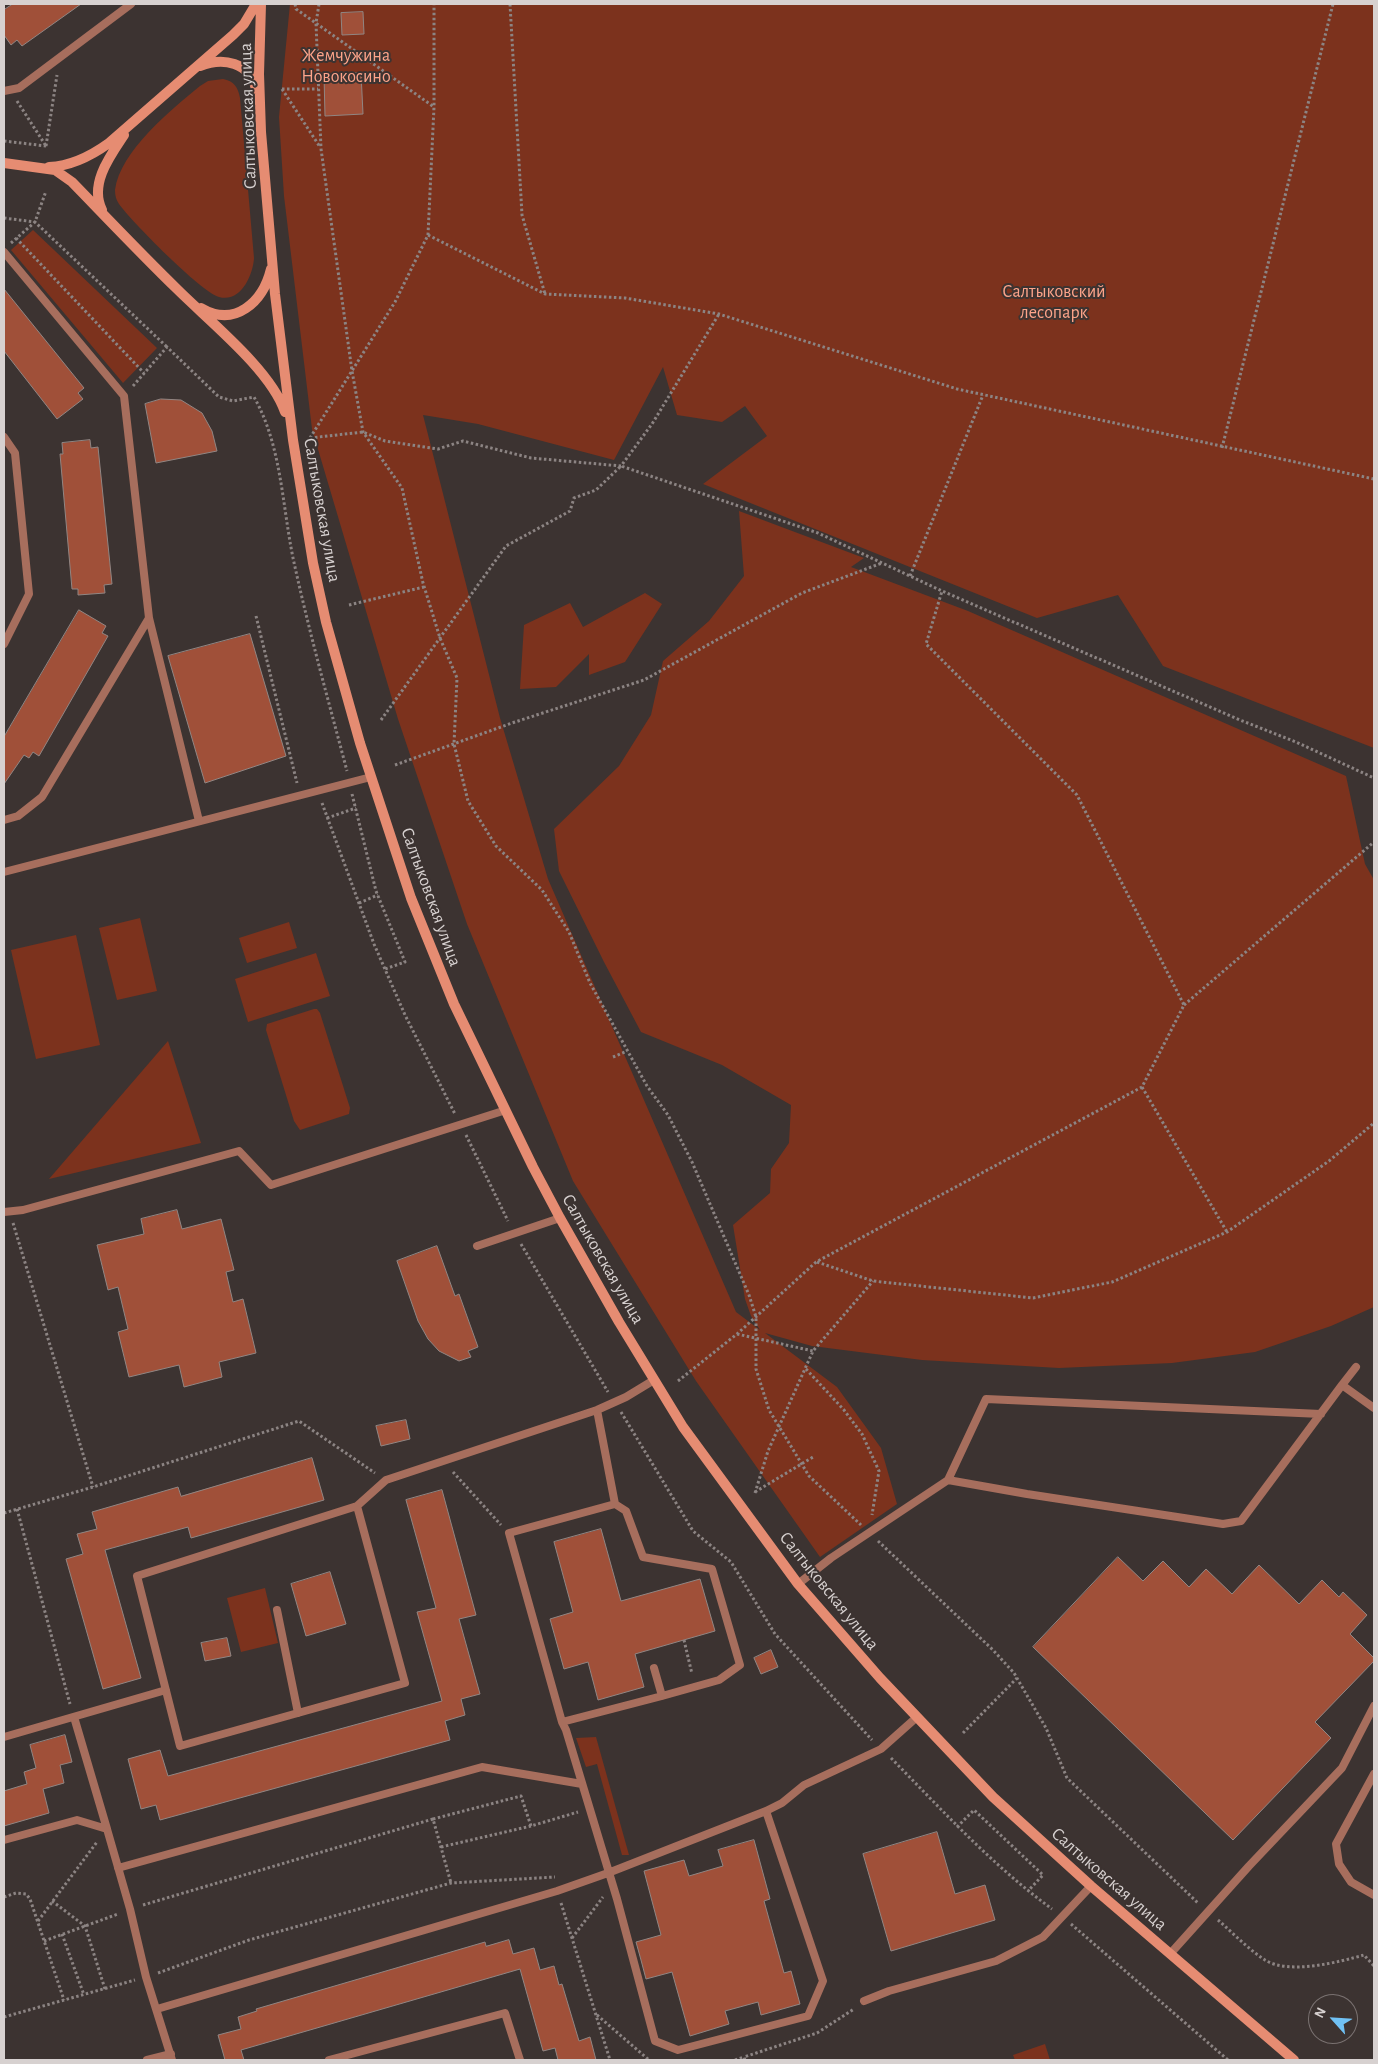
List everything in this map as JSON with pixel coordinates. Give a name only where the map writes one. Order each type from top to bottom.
[{"type":"street","points":[[46,168],[75,163],[98,151],[233,35],[244,24],[256,4]]},
{"type":"street","name":"Салтыковская улица","points":[[262,4],[259,74],[261,132],[275,294],[292,435],[313,563],[326,622],[371,777],[411,898],[432,951],[506,1110],[560,1218],[683,1427],[798,1584],[917,1717],[992,1797],[1091,1886],[1294,2060]]},
{"type":"street","points":[[191,72],[202,65],[224,62],[243,67],[250,74],[255,84],[261,132]]},
{"type":"street","points":[[110,221],[100,205],[98,189],[100,179],[108,159],[120,140],[148,108]]},
{"type":"street","points":[[4,163],[55,170],[72,182],[265,377],[283,405],[292,435]]},
{"type":"street","name":"Салтыковская улица","points":[[175,287],[196,305],[212,314],[236,313],[249,306],[262,292],[268,282],[273,257]]},
{"type":"lane","points":[[7,91],[19,88],[131,4]]},
{"type":"lane","points":[[4,250],[124,396],[149,618],[199,821]]},
{"type":"lane","points":[[4,437],[15,453],[28,594],[4,644]]},
{"type":"lane","points":[[4,820],[18,816],[42,798],[149,618]]},
{"type":"lane","points":[[4,872],[371,777]]},
{"type":"lane","points":[[6,1211],[23,1210],[239,1152],[271,1185],[506,1110]]},
{"type":"lane","points":[[478,1246],[560,1218]]},
{"type":"lane","points":[[948,1480],[1223,1524],[1241,1521],[1356,1367]]},
{"type":"lane","points":[[357,1506],[405,1683],[180,1746],[137,1576],[357,1506],[386,1480],[597,1410],[626,1397],[654,1380]]},
{"type":"lane","points":[[1342,1385],[1374,1408]]},
{"type":"lane","points":[[798,1584],[814,1570],[948,1480],[986,1399],[1321,1414]]},
{"type":"lane","points":[[562,1722],[719,1680],[740,1665],[712,1569],[643,1557],[626,1511],[616,1504],[597,1410]]},
{"type":"lane","points":[[616,1504],[509,1533],[562,1722],[612,1884],[656,2042],[678,2050],[808,2016],[823,1981],[766,1811]]},
{"type":"lane","points":[[277,1610],[298,1713]]},
{"type":"lane","points":[[654,1668],[662,1696]]},
{"type":"lane","points":[[4,1737],[166,1690]]},
{"type":"lane","points":[[1170,1954],[1342,1768],[1374,1706]]},
{"type":"lane","points":[[74,1717],[130,1909],[146,1977],[171,2057],[147,2060]]},
{"type":"lane","points":[[157,2009],[557,1891],[608,1873],[766,1811],[782,1802],[804,1785],[882,1749],[917,1717]]},
{"type":"lane","points":[[118,1868],[482,1767],[582,1784]]},
{"type":"lane","points":[[1374,1774],[1336,1844],[1340,1864],[1351,1882],[1374,1895]]},
{"type":"lane","points":[[4,1840],[77,1820],[107,1829]]},
{"type":"lane","points":[[864,2001],[889,1991],[996,1961],[1043,1937],[1091,1886]]},
{"type":"lane","points":[[329,2060],[505,2013],[520,2060]]},
{"type":"path","points":[[295,4],[296,9],[434,107]]},
{"type":"path","points":[[319,4],[316,23],[321,149],[352,371],[363,432],[402,488],[424,587],[440,638],[457,678],[454,744],[468,801],[496,846],[542,890],[569,932],[590,983],[647,1086],[668,1115],[692,1162],[749,1295],[756,1317],[756,1368],[769,1410],[809,1476],[993,1650],[1017,1678],[1046,1728],[1067,1778],[1208,1912],[1266,1961],[1286,1968],[1337,1962],[1364,1955],[1374,1966]]},
{"type":"path","points":[[434,4],[434,107],[428,235],[395,302],[310,438],[363,432],[385,442],[438,448],[463,441],[530,458],[621,466],[818,533],[942,591],[1240,720],[1296,742],[1374,778]]},
{"type":"path","points":[[510,4],[522,215],[545,294]]},
{"type":"path","points":[[1222,448],[1332,4]]},
{"type":"path","points":[[46,146],[60,59]]},
{"type":"path","points":[[318,89],[282,89],[321,149]]},
{"type":"path","points":[[7,91],[46,146]]},
{"type":"path","points":[[4,141],[46,146]]},
{"type":"path","points":[[4,250],[35,222],[46,191]]},
{"type":"path","points":[[4,218],[35,222],[219,397],[233,402],[254,397],[266,422],[273,443],[295,566],[378,895],[405,962],[385,969]]},
{"type":"path","points":[[428,235],[545,294],[625,298],[719,314],[956,389],[1374,480]]},
{"type":"path","points":[[16,238],[144,373]]},
{"type":"path","points":[[381,720],[506,546],[570,511],[574,498],[596,490],[621,466],[652,424],[719,314]]},
{"type":"path","points":[[124,396],[167,347]]},
{"type":"path","points":[[910,576],[983,395]]},
{"type":"path","points":[[395,765],[512,723],[644,680],[802,593],[883,563]]},
{"type":"path","points":[[349,605],[424,587]]},
{"type":"path","points":[[942,591],[926,644],[1077,795],[1184,1005]]},
{"type":"path","points":[[256,616],[300,795]]},
{"type":"path","points":[[327,818],[356,808]]},
{"type":"path","points":[[678,1381],[737,1334],[816,1262],[1142,1087],[1184,1005],[1374,842]]},
{"type":"path","points":[[359,903],[378,895]]},
{"type":"path","points":[[613,1057],[628,1051]]},
{"type":"path","points":[[1142,1087],[1227,1232]]},
{"type":"path","points":[[816,1262],[873,1281],[1033,1298],[1112,1282],[1227,1232],[1329,1160],[1374,1124]]},
{"type":"path","points":[[6,1211],[93,1487]]},
{"type":"path","points":[[813,1456],[755,1493],[768,1450],[813,1352],[873,1281]]},
{"type":"path","points":[[737,1334],[813,1352]]},
{"type":"path","points":[[805,1368],[844,1410],[862,1434],[879,1471],[869,1533]]},
{"type":"path","points":[[4,1513],[93,1487],[299,1421],[386,1480]]},
{"type":"path","points":[[442,1460],[509,1533]]},
{"type":"path","points":[[17,1509],[74,1717]]},
{"type":"path","points":[[684,1640],[695,1687]]},
{"type":"path","points":[[962,1733],[1017,1678]]},
{"type":"path","points":[[44,1941],[130,1909],[433,1819],[521,1796],[530,1826]]},
{"type":"path","points":[[441,1848],[590,1809]]},
{"type":"path","points":[[957,1827],[974,1810],[1043,1874],[1028,1891]]},
{"type":"path","points":[[433,1819],[451,1883]]},
{"type":"path","points":[[37,1921],[107,1829]]},
{"type":"path","points":[[4,2017],[146,1977],[249,1940],[451,1883],[559,1876]]},
{"type":"path","points":[[572,1938],[612,1884]]},
{"type":"path","points":[[557,1891],[610,2060]]},
{"type":"path","points":[[4,1897],[16,1893],[26,1894],[30,1900],[64,2000]]},
{"type":"path","points":[[52,1901],[85,1926],[105,1989]]},
{"type":"path","points":[[62,1934],[84,1995]]},
{"type":"path","points":[[735,2060],[744,2059],[817,2033],[864,2001]]},
{"type":"path","points":[[595,2014],[649,2060]]},
{"type":"green space","points":[[290,4],[1374,4],[1374,748],[1163,666],[1118,595],[1037,618],[703,484],[767,436],[745,406],[722,422],[677,415],[663,367],[614,460],[478,424],[423,415],[500,718],[548,879],[736,1312],[760,1330],[751,1316],[745,1299],[733,1225],[770,1193],[771,1169],[789,1143],[791,1105],[722,1065],[641,1032],[559,871],[554,829],[619,766],[651,715],[663,661],[709,621],[744,576],[739,511],[864,558],[851,567],[968,611],[1346,776],[1365,864],[1374,880],[1374,1307],[1331,1326],[1255,1352],[1172,1363],[1059,1368],[922,1360],[812,1346],[765,1333],[837,1387],[881,1448],[897,1504],[820,1557],[696,1381],[573,1181],[467,924],[398,719],[312,429],[284,196],[279,117]]},
{"type":"green space","points":[[223,79],[235,85],[240,98],[254,258],[251,272],[244,286],[234,296],[227,298],[219,297],[197,283],[167,255],[119,204],[115,190],[119,175],[126,161],[149,132],[200,86],[208,81]]},
{"type":"green space","points":[[33,230],[157,348],[123,383],[11,250]]},
{"type":"green space","points":[[645,593],[662,604],[625,662],[589,675],[589,654],[556,687],[520,689],[524,625],[570,603],[583,627]]},
{"type":"green space","points":[[140,918],[157,991],[117,1000],[99,928]]},
{"type":"green space","points":[[289,922],[297,948],[247,963],[239,938]]},
{"type":"green space","points":[[76,935],[100,1045],[36,1059],[11,950]]},
{"type":"green space","points":[[316,953],[330,996],[248,1022],[235,979]]},
{"type":"green space","points":[[317,1009],[320,1013],[350,1108],[349,1114],[300,1130],[294,1121],[266,1030],[267,1024]]},
{"type":"green space","points":[[168,1041],[201,1143],[49,1179]]},
{"type":"green space","points":[[265,1588],[278,1643],[241,1652],[227,1598]]},
{"type":"green space","points":[[596,1737],[629,1855],[622,1855],[597,1764],[586,1767],[576,1738]]},
{"type":"green space","points":[[1045,2044],[1050,2060],[1015,2060],[1013,2055]]},
{"type":"building","points":[[13,4],[81,4],[22,46],[17,40],[11,45],[4,35],[4,10]]},
{"type":"building","points":[[363,12],[364,34],[342,35],[341,13]]},
{"type":"building","points":[[361,73],[363,114],[325,116],[324,75]]},
{"type":"building","points":[[4,289],[84,388],[78,393],[83,399],[57,419],[4,351]]},
{"type":"building","points":[[161,399],[181,400],[202,413],[212,431],[217,451],[156,463],[145,404]]},
{"type":"building","points":[[90,440],[91,448],[98,447],[112,584],[104,585],[105,593],[78,595],[78,589],[72,589],[60,454],[63,454],[62,443]]},
{"type":"building","points":[[79,610],[106,626],[102,633],[108,636],[39,756],[33,752],[29,758],[24,755],[4,784],[4,737]]},
{"type":"building","points":[[250,634],[286,756],[205,783],[168,656]]},
{"type":"building","points":[[177,1210],[182,1229],[221,1219],[234,1270],[226,1272],[233,1302],[243,1299],[256,1353],[219,1362],[222,1377],[184,1387],[179,1365],[129,1377],[118,1332],[128,1329],[118,1287],[108,1290],[97,1245],[144,1234],[141,1219]]},
{"type":"building","points":[[437,1246],[455,1296],[459,1294],[478,1347],[468,1351],[471,1357],[459,1361],[439,1351],[428,1339],[418,1321],[397,1261]]},
{"type":"building","points":[[406,1420],[410,1439],[381,1446],[376,1426]]},
{"type":"building","points":[[312,1458],[324,1500],[191,1538],[188,1527],[105,1550],[141,1678],[103,1689],[66,1559],[83,1554],[77,1534],[97,1529],[92,1512],[178,1487],[181,1496]]},
{"type":"building","points":[[442,1490],[476,1615],[459,1619],[480,1694],[461,1699],[465,1715],[445,1721],[450,1740],[160,1820],[156,1805],[141,1809],[128,1759],[160,1750],[168,1776],[442,1701],[417,1612],[436,1608],[406,1500]]},
{"type":"building","points":[[601,1529],[621,1601],[700,1579],[715,1631],[635,1654],[644,1687],[598,1700],[588,1662],[564,1669],[550,1619],[573,1612],[554,1542]]},
{"type":"building","points":[[1118,1557],[1143,1581],[1163,1561],[1189,1587],[1206,1569],[1232,1594],[1259,1565],[1299,1604],[1322,1580],[1339,1597],[1343,1592],[1367,1615],[1350,1634],[1374,1658],[1374,1661],[1315,1722],[1331,1738],[1233,1840],[1033,1647]]},
{"type":"building","points":[[330,1572],[346,1624],[306,1636],[291,1584]]},
{"type":"building","points":[[227,1638],[231,1656],[205,1661],[201,1643]]},
{"type":"building","points":[[771,1650],[778,1667],[761,1674],[754,1658]]},
{"type":"building","points":[[65,1735],[72,1762],[60,1765],[64,1783],[43,1789],[49,1813],[4,1826],[4,1791],[27,1784],[24,1772],[36,1768],[30,1745]]},
{"type":"building","points":[[937,1832],[955,1894],[985,1885],[995,1920],[891,1951],[863,1854]]},
{"type":"building","points":[[754,1840],[770,1899],[764,1901],[784,1973],[791,1971],[800,2004],[761,2015],[758,2002],[725,2011],[729,2024],[690,2036],[672,1972],[646,1979],[636,1942],[661,1935],[644,1871],[684,1860],[689,1876],[723,1866],[718,1850]]},
{"type":"building","points":[[509,1940],[513,1954],[534,1948],[540,1970],[554,1966],[559,1985],[562,1984],[579,2041],[590,2037],[596,2060],[558,2060],[555,2048],[543,2051],[520,1969],[241,2050],[244,2060],[225,2060],[218,2035],[241,2029],[238,2017],[257,2011],[256,2009],[485,1942],[486,1946]]},
{"type":"park label","name":"Жемчужина Новокосино","points":[[346,66]]},
{"type":"park label","name":"Салтыковский лесопарк","points":[[1054,302]]}]
